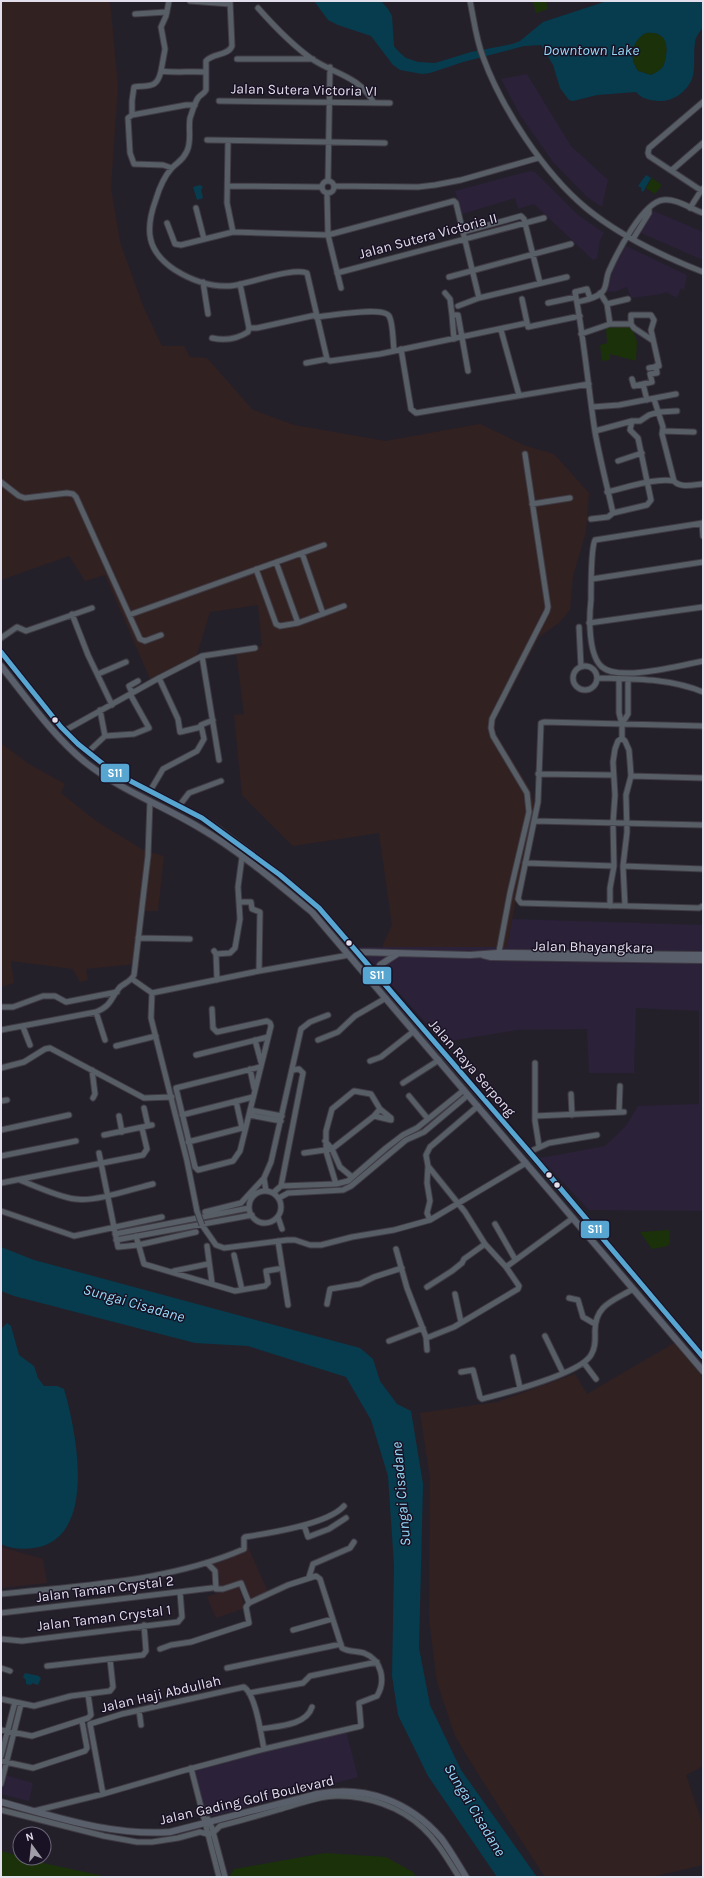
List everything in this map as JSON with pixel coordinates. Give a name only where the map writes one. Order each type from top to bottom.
[{"type":"main road","name":"Jalan Raya Serpong","points":[[1,652],[64,731],[88,752],[114,772],[202,818],[280,875],[319,908],[703,1357]]},
{"type":"main road","name":"Jalan Raya Serpong","points":[[1,666],[62,740],[83,760],[106,778],[201,828],[242,857],[312,912],[703,1371]]},
{"type":"main road","points":[[234,852],[239,845]]},
{"type":"main road","name":"Jalan Bhayangkara","points":[[358,952],[483,955],[703,955]]},
{"type":"main road","points":[[377,974],[380,965],[399,954]]},
{"type":"main road","name":"Jalan Bhayangkara","points":[[498,955],[703,960]]},
{"type":"main road","name":"Jalan Gading Golf Boulevard","points":[[1,1802],[105,1829],[127,1832],[170,1832],[206,1820],[336,1790],[372,1794],[402,1806],[419,1816],[440,1838],[466,1877]]},
{"type":"street","points":[[132,115],[133,88],[154,85],[159,80],[162,72],[165,49],[161,27],[167,12],[169,1]]},
{"type":"street","points":[[190,1],[230,2],[232,46],[227,52],[209,58],[206,61],[206,90],[198,98],[190,121],[191,135],[188,149],[183,160],[172,168],[158,192],[149,217],[148,226],[155,249],[161,260],[181,274],[203,282],[223,286],[240,284],[286,274],[308,273],[316,316],[327,359]]},
{"type":"street","points":[[470,1],[483,57],[500,95],[538,158],[587,209],[631,238],[664,255],[703,272]]},
{"type":"street","points":[[258,8],[275,26],[313,59],[350,77],[361,85],[374,102]]},
{"type":"street","points":[[136,14],[167,12]]},
{"type":"street","points":[[236,59],[313,59]]},
{"type":"street","points":[[328,180],[330,68]]},
{"type":"street","points":[[162,72],[205,72]]},
{"type":"street","name":"Jalan Sutera Victoria VI","points":[[218,101],[390,103]]},
{"type":"street","points":[[690,208],[702,190],[649,156],[648,153],[649,148],[703,102]]},
{"type":"street","points":[[172,168],[163,165],[136,165],[133,162],[130,153],[129,117],[132,115],[186,105],[195,105]]},
{"type":"street","points":[[207,140],[385,143]]},
{"type":"street","points":[[228,141],[227,203],[233,232]]},
{"type":"street","points":[[672,170],[703,143]]},
{"type":"street","points":[[334,186],[418,187],[435,185],[460,180],[538,158]]},
{"type":"street","points":[[328,180],[332,181],[334,186]]},
{"type":"street","points":[[327,193],[323,191],[322,187],[323,182],[328,180]]},
{"type":"street","points":[[228,186],[322,187]]},
{"type":"street","points":[[327,193],[331,192],[334,186]]},
{"type":"street","points":[[327,193],[328,235],[341,288]]},
{"type":"street","points":[[548,303],[590,298],[600,294],[603,291],[609,272],[649,213],[649,208],[652,204],[663,199],[672,200],[703,213]]},
{"type":"street","points":[[168,223],[175,244],[177,245],[233,232],[328,235],[450,201],[456,203],[479,298]]},
{"type":"street","points":[[196,208],[204,239]]},
{"type":"street","name":"Jalan Sutera Victoria II","points":[[463,232],[521,216],[525,223]]},
{"type":"street","name":"Jalan Sutera Victoria II","points":[[337,273],[544,218]]},
{"type":"street","points":[[525,223],[540,283]]},
{"type":"street","points":[[449,277],[571,244]]},
{"type":"street","points":[[458,306],[479,298],[567,277]]},
{"type":"street","points":[[203,282],[208,314]]},
{"type":"street","points":[[212,338],[230,339],[248,332],[249,328],[240,284]]},
{"type":"street","points":[[590,298],[587,289],[575,292],[580,316],[581,334],[595,432],[607,492],[613,513]]},
{"type":"street","points":[[445,293],[450,299],[454,339]]},
{"type":"street","points":[[600,294],[607,304],[610,324]]},
{"type":"street","points":[[522,298],[528,327],[580,316]]},
{"type":"street","points":[[607,304],[628,299]]},
{"type":"street","points":[[249,328],[257,328],[316,316],[375,311],[385,313],[390,318],[394,350]]},
{"type":"street","points":[[452,314],[458,315],[468,371]]},
{"type":"street","points":[[648,368],[659,366],[651,328],[654,320],[653,316],[630,315],[631,324],[634,328],[651,338],[653,341]]},
{"type":"street","points":[[306,363],[327,359],[336,361],[380,354],[401,348],[462,338],[527,323]]},
{"type":"street","points":[[581,334],[610,324],[631,324]]},
{"type":"street","points":[[501,330],[519,395]]},
{"type":"street","points":[[401,348],[413,412],[430,411],[589,384]]},
{"type":"street","points":[[632,379],[634,386],[652,382],[650,374],[657,373],[656,366]]},
{"type":"street","points":[[643,384],[647,400]]},
{"type":"street","points":[[592,407],[620,405],[676,394]]},
{"type":"street","points":[[654,399],[659,412],[674,481]]},
{"type":"street","points":[[595,432],[632,421],[640,421],[649,415],[659,412],[677,410]]},
{"type":"street","points":[[591,519],[608,517],[613,513],[649,504],[651,500],[638,438],[630,430],[632,421]]},
{"type":"street","points":[[663,431],[694,432]]},
{"type":"street","points":[[618,461],[642,453]]},
{"type":"street","points":[[498,955],[510,893],[529,812],[529,801],[527,793],[493,736],[491,728],[492,719],[547,611],[548,606],[525,454]]},
{"type":"street","points":[[607,492],[648,482],[674,481],[680,485],[702,484]]},
{"type":"street","points":[[1,482],[19,496],[25,498],[67,493],[76,496],[142,641],[161,635]]},
{"type":"street","points":[[532,504],[570,498]]},
{"type":"street","points":[[703,536],[702,523],[597,538],[593,543],[589,623],[598,664],[607,671],[621,674],[703,661]]},
{"type":"street","points":[[129,615],[324,545]]},
{"type":"street","points":[[302,553],[323,614]]},
{"type":"street","points":[[276,562],[298,623]]},
{"type":"street","points":[[592,579],[703,562]]},
{"type":"street","points":[[256,569],[276,624],[283,627],[344,606]]},
{"type":"street","points":[[589,623],[703,607]]},
{"type":"street","points":[[1,638],[17,627],[26,631],[92,608]]},
{"type":"street","points":[[72,614],[82,641],[112,705]]},
{"type":"street","points":[[579,628],[581,667],[576,672],[574,679],[580,688],[592,688],[597,678]]},
{"type":"street","points":[[64,731],[100,710],[202,656],[255,648]]},
{"type":"street","points":[[202,656],[219,760]]},
{"type":"street","points":[[98,674],[126,662]]},
{"type":"street","points":[[581,667],[592,668],[597,678]]},
{"type":"street","points":[[159,678],[178,719],[180,732],[201,727],[203,724],[213,720]]},
{"type":"street","points":[[597,678],[651,679],[675,683],[703,692]]},
{"type":"street","points":[[619,679],[619,713],[622,724],[622,738],[629,750],[631,776],[626,795],[625,824],[627,838],[624,866],[625,906]]},
{"type":"street","points":[[622,724],[628,714],[628,679]]},
{"type":"street","points":[[88,752],[105,736],[134,734],[149,728],[131,694],[129,686],[138,681]]},
{"type":"street","points":[[100,710],[105,736]]},
{"type":"street","points":[[703,726],[541,723],[538,802],[518,899],[520,902],[610,906],[699,908],[703,906]]},
{"type":"street","points":[[150,791],[163,769],[197,751],[204,740],[201,727]]},
{"type":"street","points":[[610,906],[610,888],[614,866],[613,823],[615,795],[612,775],[615,749],[618,741],[622,738]]},
{"type":"street","points":[[538,774],[612,775]]},
{"type":"street","points":[[631,776],[703,778]]},
{"type":"street","points":[[179,806],[189,793],[221,781]]},
{"type":"street","points":[[1,1030],[96,1012],[106,1007],[117,992],[132,978],[148,856],[150,801]]},
{"type":"street","points":[[534,821],[703,825]]},
{"type":"street","points":[[217,980],[215,952],[230,953],[235,948],[240,919],[238,886],[242,857]]},
{"type":"street","points":[[525,863],[614,866]]},
{"type":"street","points":[[624,866],[703,869]]},
{"type":"street","points":[[239,902],[251,902],[252,908],[260,912],[259,971]]},
{"type":"street","points":[[138,938],[190,939]]},
{"type":"street","points":[[132,978],[152,993],[259,971],[349,955]]},
{"type":"street","points":[[1,1007],[13,1007],[43,996],[55,996],[66,1002],[117,992]]},
{"type":"street","points":[[152,993],[150,1011],[188,1161],[197,1211],[202,1225],[216,1245],[224,1248],[295,1240],[310,1245],[321,1245],[352,1237],[394,1230],[430,1220],[456,1203],[526,1163]]},
{"type":"street","points":[[318,1040],[338,1032],[355,1016],[386,998]]},
{"type":"street","points":[[212,1009],[213,1028],[216,1031],[220,1032],[267,1021],[271,1026],[250,1112],[244,1127],[240,1152],[233,1161],[200,1171],[195,1167],[175,1090],[178,1087],[250,1070],[261,1065]]},
{"type":"street","points":[[96,1012],[105,1040]]},
{"type":"street","points":[[205,1212],[239,1204],[253,1194],[266,1191],[273,1193],[279,1198],[281,1210],[278,1217],[265,1223],[258,1221],[252,1215],[250,1208],[251,1200],[253,1194],[264,1178],[271,1162],[293,1070],[301,1029],[310,1022],[328,1015]]},
{"type":"street","points":[[23,1027],[30,1045]]},
{"type":"street","points":[[370,1062],[381,1057],[414,1031]]},
{"type":"street","points":[[116,1046],[156,1036]]},
{"type":"street","points":[[196,1055],[268,1037]]},
{"type":"street","points":[[255,1040],[261,1065]]},
{"type":"street","points":[[1,1068],[24,1062],[45,1049],[50,1048],[144,1098],[172,1097]]},
{"type":"street","points":[[403,1083],[439,1060]]},
{"type":"street","points":[[535,1063],[535,1116],[539,1146]]},
{"type":"street","points":[[273,1193],[280,1186],[303,1072],[299,1069],[293,1070]]},
{"type":"street","points":[[92,1070],[92,1079],[95,1090],[93,1098]]},
{"type":"street","points":[[250,1070],[255,1090]]},
{"type":"street","points":[[535,1116],[622,1112],[620,1086]]},
{"type":"street","points":[[336,1184],[326,1151],[325,1140],[330,1112],[354,1091],[371,1094],[380,1109],[391,1118],[391,1120],[374,1116]]},
{"type":"street","points":[[279,1198],[288,1193],[343,1190],[348,1188],[403,1135],[411,1131],[466,1092]]},
{"type":"street","points":[[571,1094],[572,1114]]},
{"type":"street","points":[[409,1096],[428,1119]]},
{"type":"street","points":[[182,1115],[253,1097]]},
{"type":"street","points":[[1,1101],[7,1100]]},
{"type":"street","points":[[236,1101],[244,1127]]},
{"type":"street","points":[[280,1186],[343,1183],[352,1178],[388,1150],[424,1132],[453,1102]]},
{"type":"street","points":[[430,1220],[427,1213],[430,1201],[427,1182],[428,1166],[426,1155],[430,1147],[478,1106]]},
{"type":"street","points":[[104,1135],[150,1126],[144,1108]]},
{"type":"street","points":[[304,1153],[332,1149],[374,1116],[380,1109]]},
{"type":"street","points":[[250,1112],[282,1118]]},
{"type":"street","points":[[1,1130],[69,1116]]},
{"type":"street","points":[[119,1116],[122,1132]]},
{"type":"street","points":[[188,1142],[244,1127]]},
{"type":"street","points":[[1,1183],[101,1162],[143,1155],[147,1149],[142,1128]]},
{"type":"street","points":[[411,1131],[412,1137]]},
{"type":"street","points":[[529,1152],[539,1146],[597,1135]]},
{"type":"street","points":[[325,1140],[332,1149],[340,1167],[352,1178]]},
{"type":"street","points":[[1,1156],[76,1141]]},
{"type":"street","points":[[99,1153],[118,1247],[138,1245],[196,1232]]},
{"type":"street","points":[[426,1337],[440,1334],[519,1288],[506,1267],[486,1244],[465,1212],[456,1203],[428,1166]]},
{"type":"street","points":[[333,1170],[340,1167]]},
{"type":"street","points":[[264,1178],[266,1191]]},
{"type":"street","points":[[19,1180],[75,1199],[108,1195],[153,1184]]},
{"type":"street","points":[[313,1184],[313,1191]]},
{"type":"street","points":[[115,1237],[250,1208]]},
{"type":"street","points":[[1,1211],[74,1236],[162,1217]]},
{"type":"street","points":[[115,1237],[136,1236],[252,1215]]},
{"type":"street","points":[[278,1217],[282,1229]]},
{"type":"street","points":[[506,1267],[573,1218]]},
{"type":"street","points":[[495,1224],[515,1259]]},
{"type":"street","points":[[136,1236],[144,1263],[235,1291],[266,1286],[268,1283],[266,1271],[278,1269]]},
{"type":"street","points":[[278,1241],[288,1305]]},
{"type":"street","points":[[427,1287],[437,1282],[462,1263],[464,1259],[486,1244]]},
{"type":"street","points":[[207,1246],[208,1264],[212,1283]]},
{"type":"street","points":[[396,1249],[406,1288],[426,1337],[427,1350]]},
{"type":"street","points":[[234,1255],[242,1290]]},
{"type":"street","points":[[172,1271],[208,1264]]},
{"type":"street","points":[[327,1304],[330,1289],[360,1284],[374,1277],[402,1268]]},
{"type":"street","points":[[461,1372],[473,1370],[480,1397],[482,1399],[563,1373],[584,1363],[591,1356],[594,1346],[597,1314],[601,1308],[633,1289]]},
{"type":"street","points":[[455,1294],[461,1322]]},
{"type":"street","points":[[569,1298],[578,1300],[584,1317],[595,1324]]},
{"type":"street","points":[[389,1341],[423,1328]]},
{"type":"street","points":[[545,1336],[563,1373]]},
{"type":"street","points":[[513,1357],[520,1388]]},
{"type":"street","points":[[584,1363],[596,1379]]},
{"type":"street","points":[[1,1594],[141,1578],[207,1563],[244,1549],[245,1537],[304,1526],[337,1513],[344,1506]]},
{"type":"street","points":[[304,1526],[307,1537],[329,1529],[346,1518]]},
{"type":"street","points":[[309,1577],[314,1564],[350,1548],[354,1542]]},
{"type":"street","points":[[207,1563],[215,1571],[216,1589],[223,1589],[241,1583],[249,1603]]},
{"type":"street","points":[[34,1811],[103,1794],[191,1768],[264,1749],[362,1726],[359,1703],[376,1696],[382,1682],[380,1669],[377,1662],[364,1653],[344,1649],[332,1619],[320,1579],[316,1576],[309,1577],[249,1603],[246,1608],[249,1623],[191,1642],[171,1645],[160,1649]]},
{"type":"street","name":"Jalan Taman Crystal 2","points":[[1,1613],[212,1588]]},
{"type":"street","name":"Jalan Taman Crystal 1","points":[[1,1639],[22,1641],[180,1620],[182,1617],[180,1592]]},
{"type":"street","points":[[293,1630],[332,1619]]},
{"type":"street","points":[[47,1666],[146,1654],[144,1625]]},
{"type":"street","points":[[227,1668],[341,1644]]},
{"type":"street","points":[[1,1699],[34,1706],[71,1696],[110,1692],[112,1689],[110,1659]]},
{"type":"street","name":"Jalan Haji Abdullah","points":[[103,1794],[90,1724],[122,1714],[242,1687],[246,1688],[249,1692],[303,1683],[310,1676],[377,1662]]},
{"type":"street","points":[[1,1668],[10,1671]]},
{"type":"street","points":[[249,1692],[260,1729],[264,1749]]},
{"type":"street","points":[[1,1730],[32,1736],[82,1721],[91,1715],[88,1694]]},
{"type":"street","points":[[1,1756],[15,1702]]},
{"type":"street","points":[[1,1784],[4,1762],[14,1733],[21,1704]]},
{"type":"street","points":[[260,1729],[300,1721],[310,1714],[312,1707]]},
{"type":"street","points":[[139,1710],[141,1725]]},
{"type":"street","points":[[4,1762],[33,1768],[85,1751],[87,1748],[82,1721]]},
{"type":"street","points":[[191,1768],[206,1820],[207,1834],[219,1877]]},
{"type":"street","name":"Jalan Gading Golf Boulevard","points":[[1,1810],[104,1836],[137,1842],[152,1842],[178,1838],[200,1832],[207,1834],[213,1832],[220,1826],[316,1799],[335,1796],[353,1797],[388,1806],[405,1814],[422,1826],[459,1877]]},
{"type":"street","points":[[206,1820],[213,1832],[225,1877]]},
{"type":"shaded area","points":[[1,1],[110,1],[118,86],[111,188],[120,242],[143,306],[162,346],[184,346],[190,357],[207,358],[253,410],[294,425],[385,441],[480,424],[526,446],[554,454],[589,493],[586,532],[573,576],[570,610],[559,623],[539,637],[496,719],[495,732],[530,789],[534,803],[507,947],[382,947],[392,925],[379,833],[293,846],[242,795],[234,715],[244,714],[236,651],[262,646],[258,605],[210,612],[195,661],[151,681],[105,575],[85,581],[69,556],[1,580]]},
{"type":"shaded area","points":[[527,74],[571,146],[608,180],[602,207],[587,197],[553,162],[520,115],[501,79]]},
{"type":"shaded area","points":[[530,171],[535,172],[578,215],[604,233],[600,240],[597,258],[593,260],[534,204],[518,209],[515,198],[462,214],[455,191]]},
{"type":"shaded area","points":[[654,211],[703,232],[703,260],[641,233]]},
{"type":"shaded area","points":[[626,246],[687,275],[684,290],[681,288],[677,298],[666,292],[631,298],[627,287],[615,292],[605,291],[610,282],[613,269]]},
{"type":"shaded area","points":[[1,743],[29,764],[65,784],[61,793],[96,821],[145,851],[164,856],[158,911],[143,911],[136,964],[86,969],[88,980],[80,982],[73,969],[11,961],[14,983],[1,987]]},
{"type":"shaded area","points":[[512,919],[703,925],[703,1211],[589,1210],[540,1158],[605,1146],[626,1126],[638,1106],[699,1104],[699,1011],[636,1008],[634,1073],[589,1073],[587,1029],[517,1030],[443,1042],[358,947],[507,947]]},
{"type":"shaded area","points":[[674,1343],[703,1377],[703,1766],[686,1775],[703,1825],[703,1865],[651,1877],[545,1877],[455,1736],[437,1682],[429,1618],[430,1478],[420,1413],[497,1402],[575,1374],[587,1394]]},
{"type":"shaded area","points":[[1,1547],[43,1559],[47,1583],[1,1588]]},
{"type":"shaded area","points":[[248,1547],[268,1592],[250,1600],[244,1583],[241,1581],[218,1588],[212,1565],[230,1559]]},
{"type":"shaded area","points":[[238,1585],[245,1608],[216,1618],[207,1597]]},
{"type":"shaded area","points":[[346,1731],[358,1777],[210,1817],[206,1815],[195,1771],[264,1751]]},
{"type":"shaded area","points":[[1,1774],[33,1783],[29,1801],[1,1794]]},
{"type":"green space","points":[[533,1],[546,1],[548,9],[536,13]]},
{"type":"green space","points":[[646,33],[660,35],[665,41],[667,50],[663,66],[659,71],[651,75],[638,71],[632,55],[637,40]]},
{"type":"green space","points":[[652,178],[662,185],[655,194],[646,188]]},
{"type":"green space","points":[[606,327],[632,327],[637,342],[636,361],[610,354],[610,360],[602,361],[600,345],[607,343]]},
{"type":"green space","points":[[669,1230],[670,1243],[668,1246],[652,1249],[640,1232]]},
{"type":"green space","points":[[1,1851],[12,1854],[12,1866],[52,1865],[108,1877],[1,1877]]},
{"type":"green space","points":[[325,1853],[386,1857],[413,1872],[416,1877],[229,1877],[234,1869]]},
{"type":"water","name":"Downtown Lake","points":[[314,1],[381,1],[392,16],[394,46],[399,52],[406,58],[418,62],[435,63],[471,52],[512,44],[520,41],[543,22],[607,1],[703,1],[703,26],[696,37],[692,79],[678,96],[663,101],[646,99],[636,92],[597,95],[573,101],[569,100],[560,88],[553,65],[541,45],[524,46],[463,62],[430,73],[422,74],[400,70],[393,65],[371,36],[328,20]],"holes":[[[646,33],[660,35],[663,38],[667,50],[665,62],[662,68],[651,75],[638,71],[632,55],[637,40]]]},
{"type":"water","points":[[646,175],[651,178],[643,192],[641,190],[642,188],[638,186]]},
{"type":"water","points":[[200,185],[203,187],[201,190],[203,198],[197,200],[193,187]]},
{"type":"water","name":"Sungai Cisadane","points":[[1,1247],[34,1260],[360,1348],[373,1359],[380,1381],[397,1404],[411,1411],[423,1484],[419,1648],[430,1705],[461,1770],[537,1877],[497,1877],[428,1776],[398,1715],[392,1676],[394,1565],[388,1476],[371,1420],[346,1377],[248,1346],[195,1343],[14,1296],[1,1291]]},
{"type":"water","points":[[7,1323],[11,1326],[19,1355],[34,1366],[38,1378],[44,1386],[57,1386],[64,1389],[69,1407],[77,1452],[78,1476],[76,1499],[70,1520],[60,1536],[43,1546],[22,1549],[1,1544],[1,1329]]},
{"type":"water","points":[[25,1673],[39,1676],[41,1678],[38,1685],[32,1683],[31,1685],[26,1684],[26,1680],[23,1677]]},
{"type":"transit line","name":"S11","points":[[1,652],[61,727],[78,744],[113,772],[202,818],[280,875],[319,908],[538,1162],[703,1357]]}]
